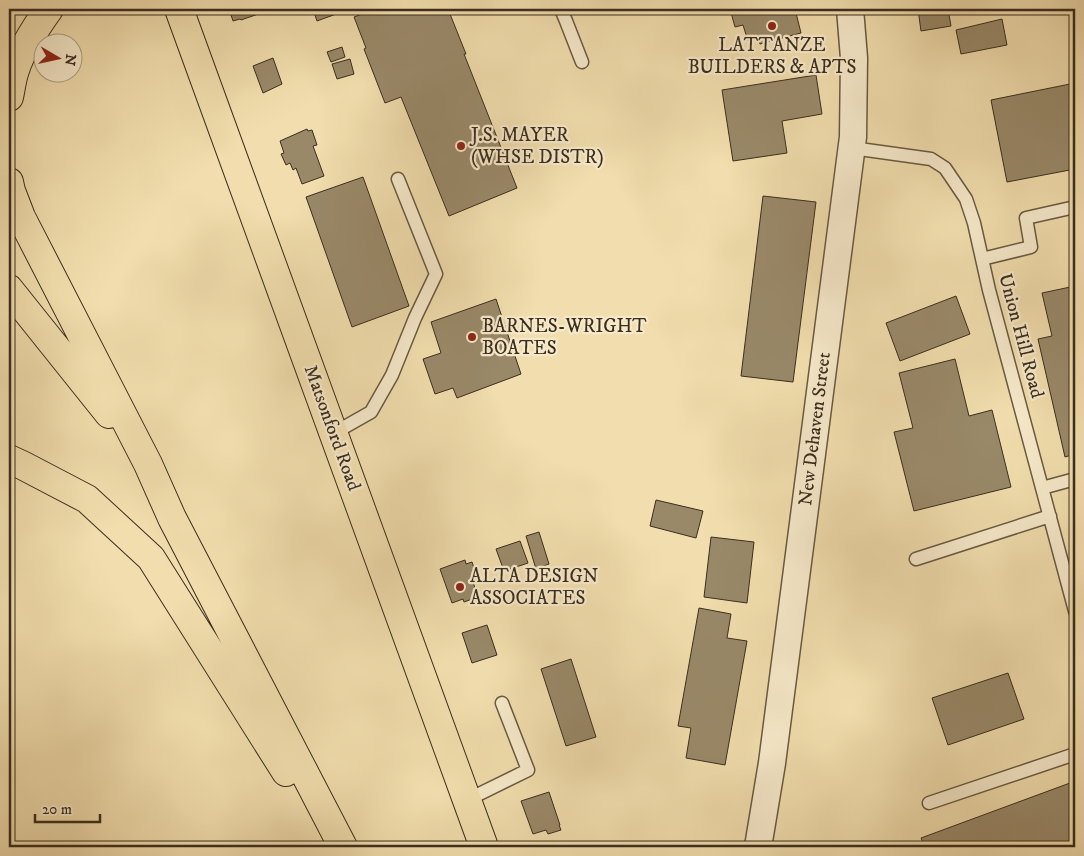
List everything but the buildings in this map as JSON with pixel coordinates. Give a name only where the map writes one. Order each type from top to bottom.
[{"type":"main road","points":[[9,97],[14,71],[21,55],[38,23],[49,9]]},
{"type":"main road","name":"Matsonford Road","points":[[179,9],[484,847]]},
{"type":"main road","points":[[9,182],[21,217],[148,464],[172,518],[343,847]]},
{"type":"main road","points":[[9,289],[148,464]]},
{"type":"main road","points":[[9,459],[87,499],[151,558],[334,847]]},
{"type":"street","name":"New Dehaven Street","points":[[758,847],[772,763],[852,148],[854,58],[850,9]]},
{"type":"lane","points":[[561,9],[582,62]]},
{"type":"lane","name":"Union Hill Road","points":[[852,148],[931,159],[945,168],[966,199],[974,223],[1042,488],[1072,588],[1075,611]]},
{"type":"lane","points":[[334,433],[371,412],[392,375],[415,318],[436,274],[398,179]]},
{"type":"lane","points":[[982,259],[1032,247],[1026,218],[1075,207]]},
{"type":"lane","points":[[1042,488],[1075,478]]},
{"type":"lane","points":[[916,559],[1050,516]]},
{"type":"lane","points":[[467,800],[528,770],[502,703]]},
{"type":"lane","points":[[929,803],[1075,754]]},
{"type":"place","name":"LATTANZE BUILDERS & APTS","points":[[772,26]]},
{"type":"place","name":"J.S. MAYER (WHSE DISTR)","points":[[461,146]]},
{"type":"place","name":"BARNES-WRIGHT BOATES","points":[[472,337]]},
{"type":"place","name":"ALTA DESIGN ASSOCIATES","points":[[460,587]]}]
